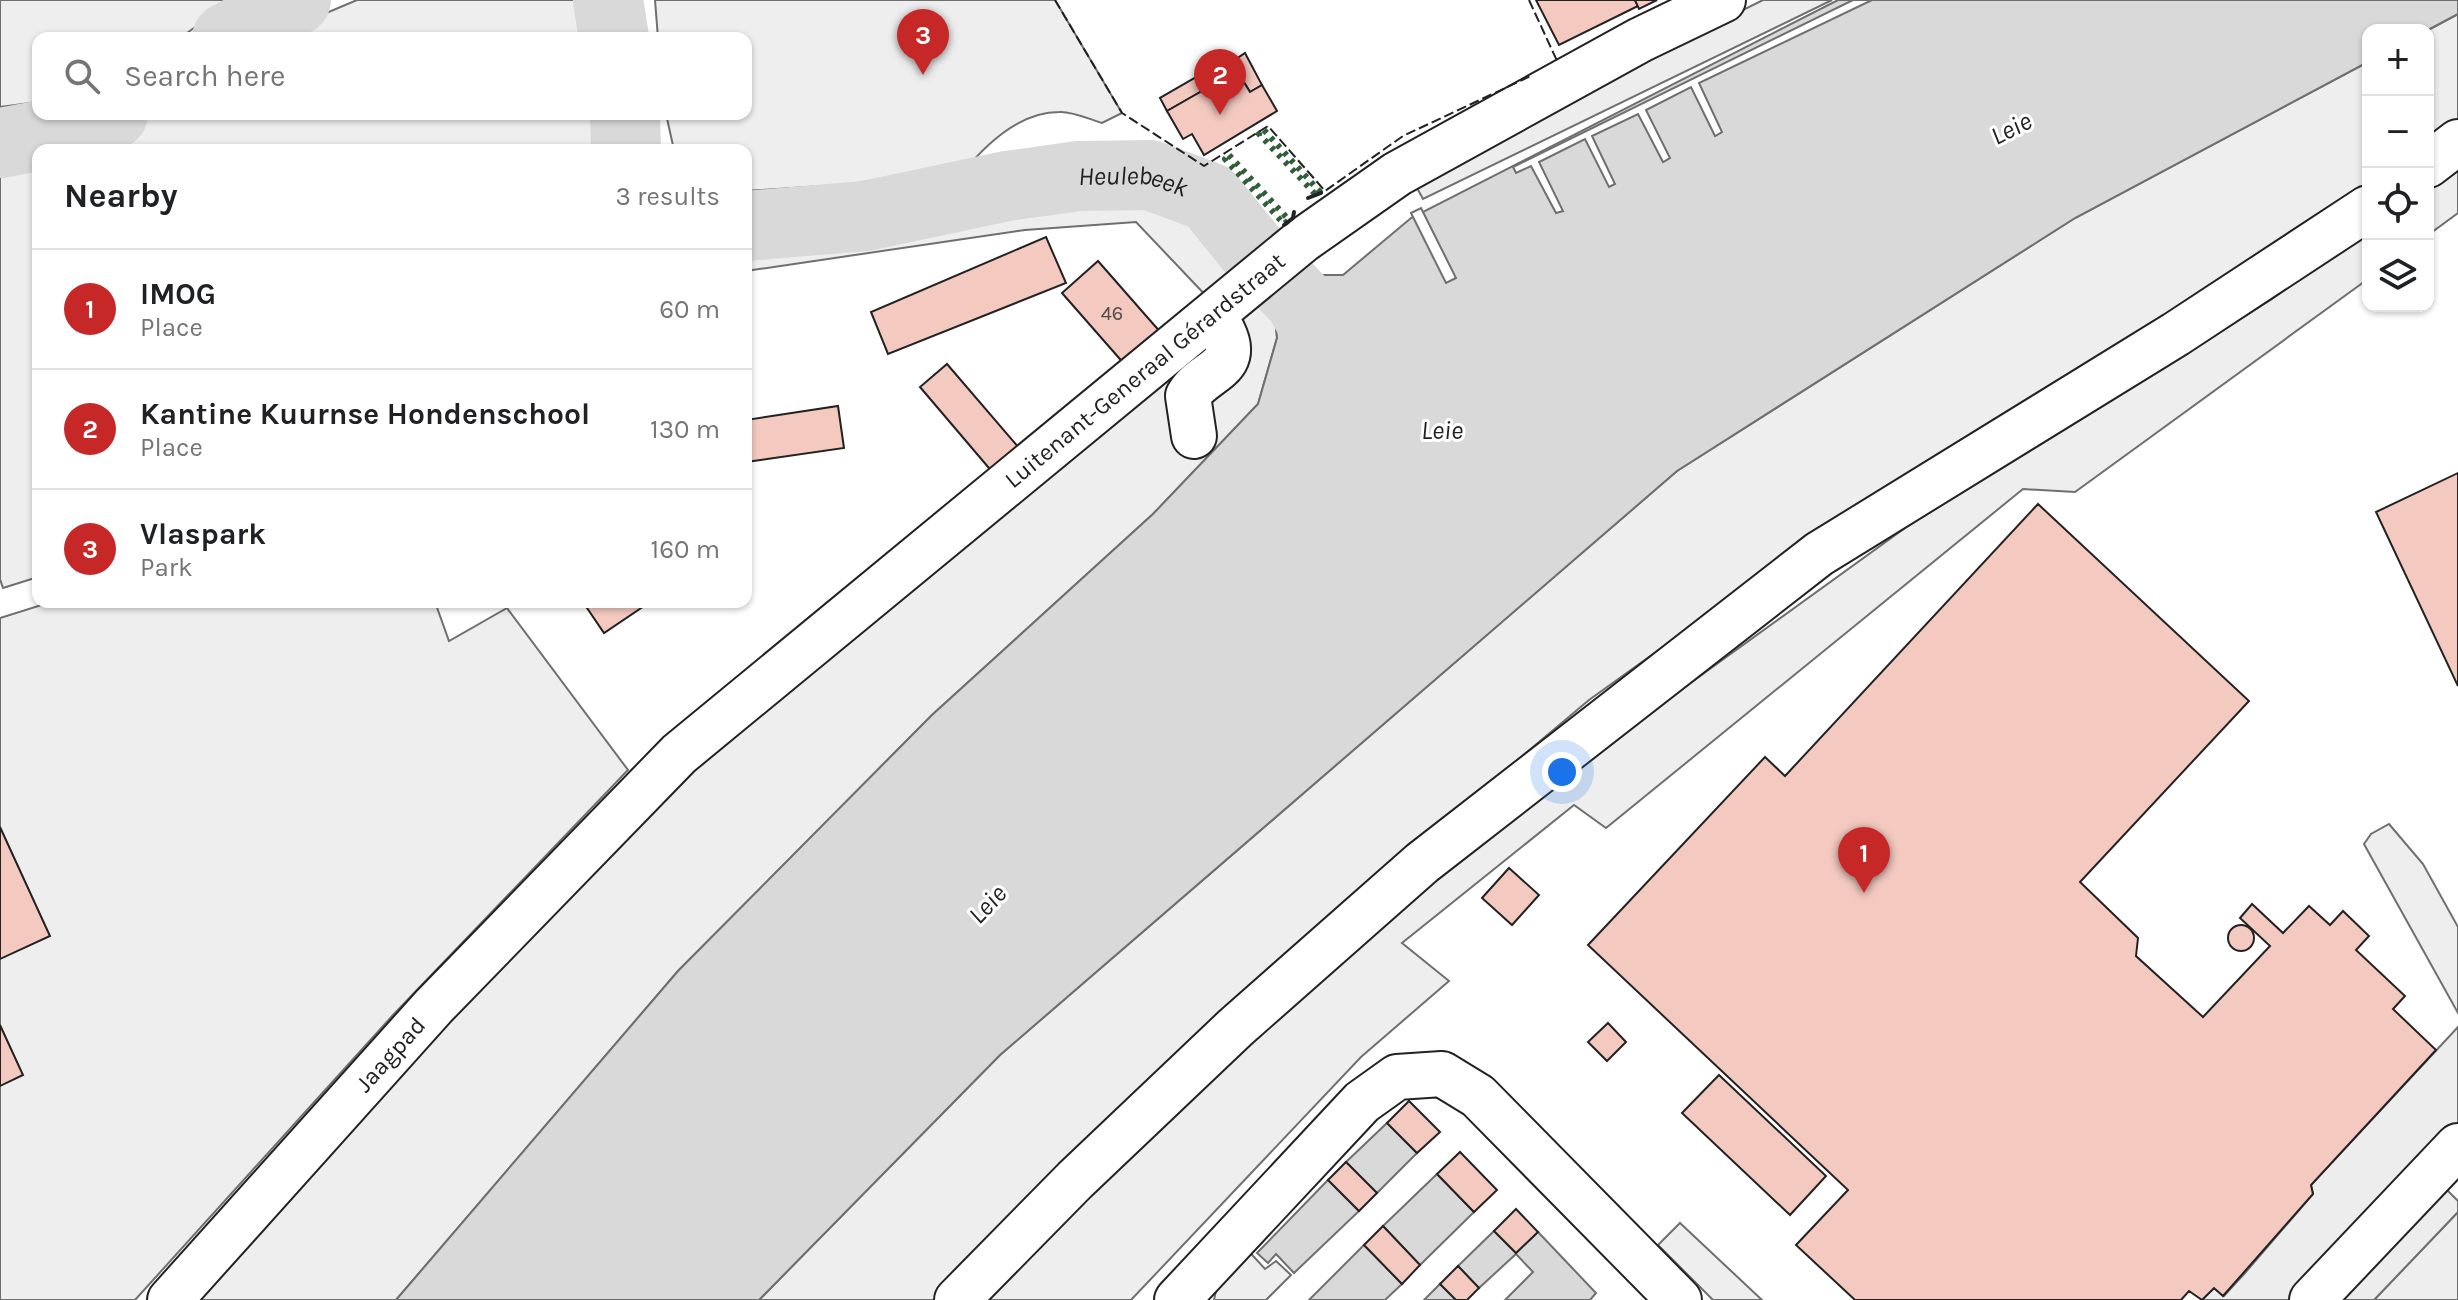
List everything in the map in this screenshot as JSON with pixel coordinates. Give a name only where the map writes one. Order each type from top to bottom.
[{"type":"street","name":"Luitenant-Generaal Gérardstraat","points":[[618,814],[679,754],[1224,314],[1303,240],[1397,174],[1640,40],[1723,0]]},
{"type":"street","points":[[2434,160],[2458,142]]},
{"type":"street","points":[[957,1300],[1075,1180],[1235,1028],[1422,863],[1806,564],[2176,334],[2362,212]]},
{"type":"street","points":[[1194,436],[1188,396],[1199,381],[1219,372],[1224,364],[1224,314]]},
{"type":"street","name":"Jaagpad","points":[[170,1300],[434,1006],[618,814]]},
{"type":"street","points":[[1177,1300],[1362,1102],[1397,1077],[1442,1074],[1478,1096],[1679,1300]]},
{"type":"street","points":[[2312,1300],[2458,1146]]},
{"type":"shaded area","points":[[0,0],[233,0],[188,32],[32,32],[32,103],[0,107]]},
{"type":"shaded area","points":[[357,0],[614,0],[617,32],[281,32]]},
{"type":"shaded area","points":[[655,0],[1055,0],[1122,113],[1102,123],[1064,112],[1029,118],[991,143],[960,176],[916,172],[853,184],[752,191],[752,144],[673,144],[667,120],[752,120],[752,32],[658,32]]},
{"type":"shaded area","points":[[1763,0],[1832,0],[1423,199],[1410,175]]},
{"type":"shaded area","points":[[2458,14],[2458,121],[2434,138],[2434,96],[2434,27]]},
{"type":"shaded area","points":[[2362,65],[2362,190],[2292,241],[1847,515],[1589,700],[1321,925],[948,1300],[759,1300],[1000,1055],[1677,471],[2075,218]]},
{"type":"shaded area","points":[[141,120],[615,120],[619,144],[90,144]]},
{"type":"shaded area","points":[[32,160],[32,579],[3,588],[0,579],[0,167]]},
{"type":"shaded area","points":[[2458,163],[2458,213],[2434,231],[2434,181]]},
{"type":"shaded area","points":[[1135,189],[1181,213],[1218,248],[1240,275],[1211,301],[1136,222],[1025,230],[752,270],[752,247],[995,218]]},
{"type":"shaded area","points":[[2362,233],[2362,283],[2075,492],[2023,489],[1606,828],[1574,805],[1402,943],[1449,981],[1361,1057],[1131,1300],[985,1300],[1018,1263],[1294,995],[1473,840],[1959,489],[2099,408],[2272,299]]},
{"type":"shaded area","points":[[1264,292],[1274,303],[1277,338],[1258,404],[1153,514],[932,715],[678,971],[396,1300],[193,1300],[496,960],[696,762]]},
{"type":"shaded area","points":[[32,608],[437,608],[449,641],[507,608],[628,770],[393,1015],[135,1300],[0,1300],[0,618]]},
{"type":"shaded area","points":[[2389,824],[2423,864],[2458,927],[2458,1013],[2364,844],[2371,834]]},
{"type":"shaded area","points":[[2458,1027],[2458,1178],[2447,1190],[2458,1201],[2458,1212],[2374,1300],[2202,1300],[2214,1288],[2224,1296],[2313,1194],[2311,1185]]},
{"type":"shaded area","points":[[2458,1212],[2458,1300],[2374,1300]]},
{"type":"shaded area","points":[[1680,1223],[1762,1300],[1713,1300],[1658,1245]]},
{"type":"shaded area","points":[[1244,1246],[1265,1269],[1276,1261],[1291,1275],[1266,1300],[1214,1300],[1217,1286]]},
{"type":"water","name":"Leie","points":[[1838,0],[2458,0],[2458,14],[2434,27],[2434,24],[2362,24],[2362,65],[2075,218],[1677,471],[1000,1055],[759,1300],[396,1300],[678,971],[932,715],[1153,514],[1258,404],[1277,338],[1274,303],[1311,275],[1343,275],[1411,218]]},
{"type":"water","points":[[1387,1123],[1417,1153],[1377,1193],[1346,1162]]},
{"type":"water","points":[[1437,1174],[1474,1212],[1420,1265],[1383,1226]]},
{"type":"water","points":[[1328,1180],[1359,1211],[1294,1273],[1276,1254],[1268,1263],[1257,1253]]},
{"type":"water","points":[[1494,1231],[1516,1253],[1538,1232],[1596,1293],[1590,1300],[1505,1300],[1533,1272],[1516,1254],[1479,1288],[1458,1266]]},
{"type":"water","points":[[1364,1245],[1402,1284],[1385,1300],[1309,1300]]},
{"type":"water","points":[[1440,1284],[1456,1300],[1424,1300]]},
{"type":"pier","points":[[1853,0],[1872,0],[1699,83],[1722,132],[1715,136],[1691,87],[1646,110],[1670,158],[1663,162],[1638,114],[1592,136],[1615,184],[1609,187],[1585,139],[1539,162],[1563,211],[1556,213],[1531,166],[1516,173],[1513,167]]},
{"type":"pier","points":[[1421,208],[1456,278],[1446,283],[1411,213]]},
{"type":"building","points":[[1536,0],[1635,0],[1638,6],[1559,45]]},
{"type":"building","points":[[1635,0],[1657,0],[1639,9]]},
{"type":"building","points":[[1245,53],[1262,85],[1250,92],[1237,71],[1167,111],[1160,98],[1231,57],[1233,61]]},
{"type":"building","points":[[1237,71],[1250,92],[1262,85],[1277,111],[1204,155],[1192,134],[1183,139],[1167,111]]},
{"type":"building","points":[[1046,237],[1066,283],[888,354],[871,312]]},
{"type":"building","points":[[1098,261],[1162,334],[1126,366],[1062,293]]},
{"type":"building","points":[[947,364],[1020,449],[994,474],[920,387]]},
{"type":"building","points":[[838,406],[844,448],[752,461],[752,419]]},
{"type":"building","points":[[2458,473],[2458,686],[2376,512]]},
{"type":"building","points":[[2038,504],[2249,701],[2080,882],[2138,938],[2136,956],[2203,1017],[2270,946],[2240,918],[2252,904],[2283,933],[2309,906],[2330,925],[2343,911],[2369,936],[2356,950],[2405,996],[2393,1009],[2436,1050],[2311,1185],[2313,1194],[2223,1296],[2214,1288],[2202,1300],[2189,1291],[2181,1300],[1855,1300],[1796,1245],[1848,1190],[1588,945],[1765,757],[1785,776]]},
{"type":"building","points":[[587,608],[641,608],[604,633]]},
{"type":"building","points":[[0,827],[50,936],[0,959]]},
{"type":"building","points":[[1509,868],[1539,895],[1512,925],[1482,898]]},
{"type":"building","points":[[2241,925],[2250,929],[2254,938],[2250,947],[2241,951],[2232,947],[2228,938],[2232,929]]},
{"type":"building","points":[[1608,1023],[1626,1042],[1607,1061],[1588,1042]]},
{"type":"building","points":[[0,1025],[23,1075],[0,1086]]},
{"type":"building","points":[[1719,1075],[1826,1176],[1790,1215],[1682,1113]]},
{"type":"building","points":[[1409,1101],[1440,1132],[1417,1153],[1387,1123]]},
{"type":"building","points":[[1460,1152],[1497,1190],[1474,1212],[1437,1174]]},
{"type":"building","points":[[1346,1162],[1377,1193],[1359,1211],[1328,1180]]},
{"type":"building","points":[[1516,1209],[1538,1232],[1516,1253],[1494,1231]]},
{"type":"building","points":[[1383,1226],[1420,1265],[1402,1284],[1364,1245]]},
{"type":"building","points":[[1458,1266],[1479,1288],[1467,1300],[1456,1300],[1440,1284]]},
{"type":"waterway","name":"Heulebeek","points":[[238,32],[296,0]]},
{"type":"waterway","name":"Heulebeek","points":[[608,0],[613,32]]},
{"type":"waterway","name":"Heulebeek","points":[[0,143],[60,132],[95,120]]},
{"type":"waterway","name":"Heulebeek","points":[[625,120],[626,144]]},
{"type":"waterway","name":"Heulebeek","points":[[752,225],[865,216],[1007,186],[1079,176],[1150,175],[1209,197],[1257,256],[1300,301],[1339,373]]},
{"type":"hedge","points":[[1264,130],[1320,192],[1316,195],[1259,134],[1264,130]]},
{"type":"hedge","points":[[1229,155],[1289,220],[1284,224],[1225,159],[1229,155]]},
{"type":"fence","points":[[1055,0],[1122,113],[1204,166],[1268,126],[1325,191],[1403,136],[1533,75]]},
{"type":"fence","points":[[1529,0],[1558,63]]},
{"type":"wall","points":[[1308,198],[1321,193]]},
{"type":"wall","points":[[1284,225],[1293,218],[1294,212]]},
{"type":"place","name":"Vlaspark","points":[[923,75]]},
{"type":"place","name":"Kantine Kuurnse Hondenschool","points":[[1220,115]]},
{"type":"place","name":"IMOG","points":[[1864,893]]}]
